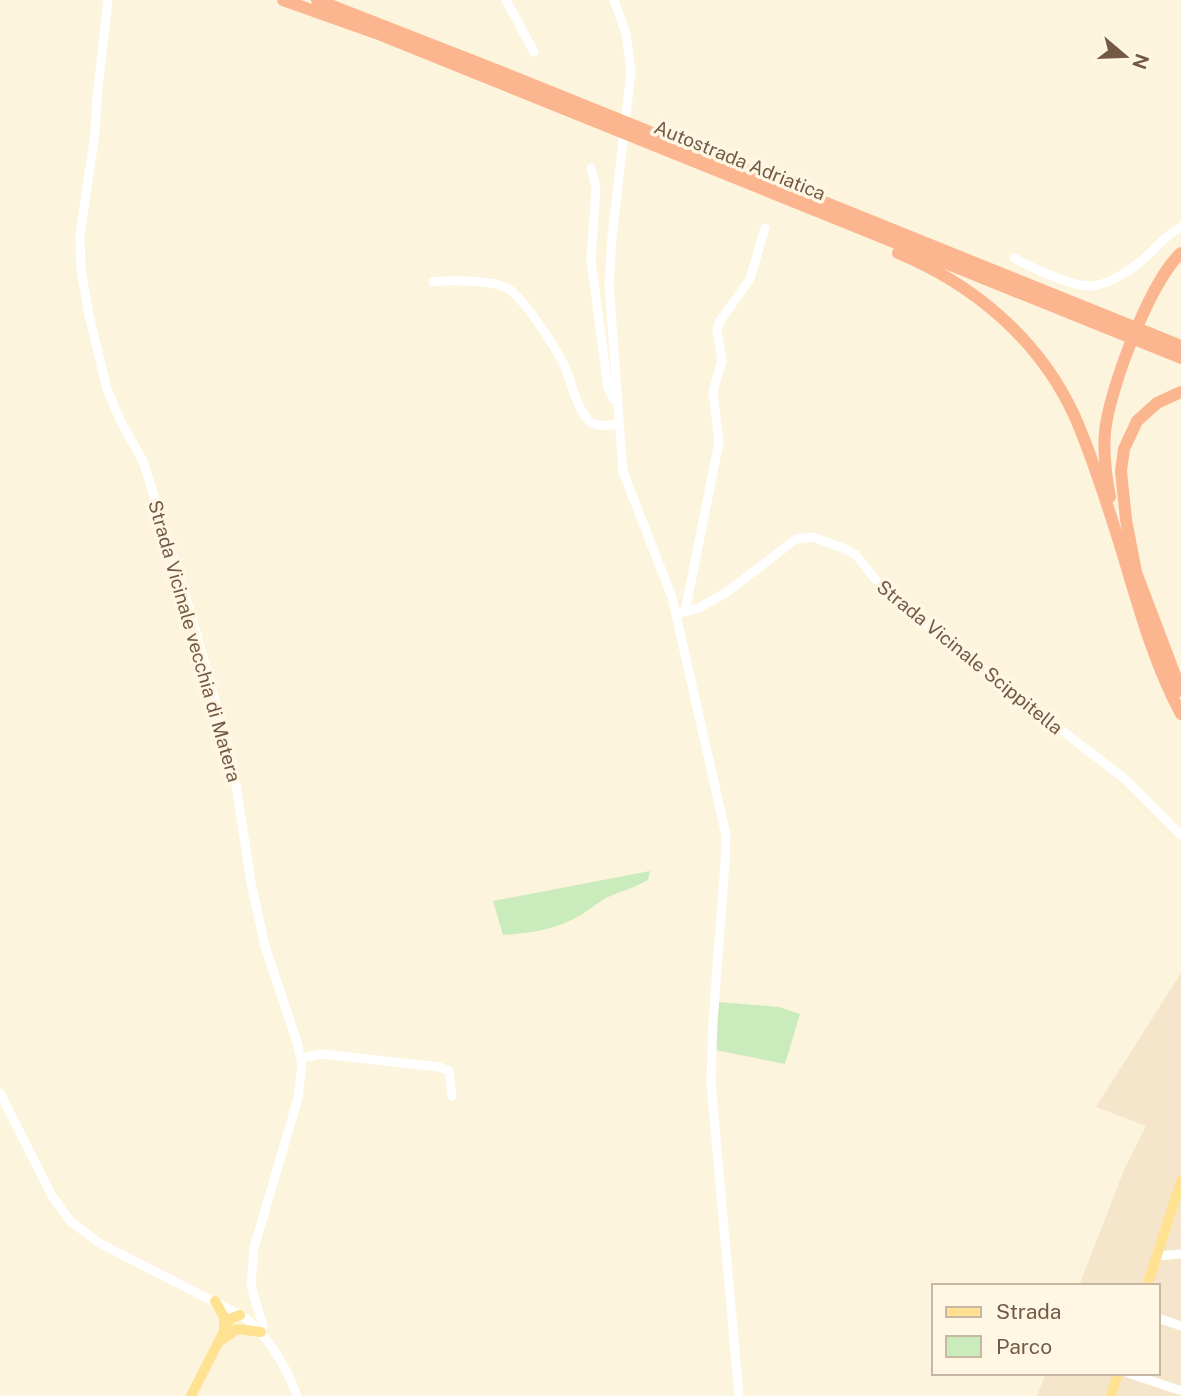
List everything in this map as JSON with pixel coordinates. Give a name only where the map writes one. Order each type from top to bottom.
[{"type":"highway","name":"Autostrada Adriatica","points":[[283,0],[376,33],[1181,358]]},
{"type":"highway","name":"Autostrada Adriatica","points":[[317,0],[1181,346]]},
{"type":"highway","points":[[742,182],[942,274],[969,290],[1000,315],[1032,349],[1073,414],[1133,578],[1181,691]]},
{"type":"highway","points":[[1181,253],[1162,276],[1152,296],[1123,367],[1109,408],[1105,432],[1106,477],[1119,528],[1165,684],[1181,714]]},
{"type":"highway","points":[[1046,291],[1181,338]]},
{"type":"highway","points":[[1133,578],[1121,488],[1124,449],[1129,434],[1146,411],[1166,397],[1181,392]]},
{"type":"main road","points":[[1148,1284],[1181,1181]]},
{"type":"main road","points":[[215,1301],[224,1317],[225,1334]]},
{"type":"main road","points":[[191,1396],[225,1334],[230,1319],[240,1315]]},
{"type":"main road","points":[[225,1334],[237,1329],[261,1332]]},
{"type":"main road","points":[[1111,1396],[1117,1375]]},
{"type":"street","name":"Strada Vicinale vecchia di Matera","points":[[108,0],[95,134],[80,234],[81,270],[107,389],[120,420],[144,461],[233,765],[251,883],[265,946],[301,1058],[301,1085],[259,1224],[251,1264],[251,1286],[263,1326],[261,1332],[279,1358],[297,1396]]},
{"type":"street","points":[[506,0],[534,52]]},
{"type":"street","points":[[614,0],[629,45],[631,72],[609,285],[625,481],[681,613],[726,835],[711,1083],[739,1396]]},
{"type":"street","points":[[591,168],[596,188],[592,260],[608,388],[618,410]]},
{"type":"street","points":[[1014,258],[1054,276],[1088,286],[1099,285],[1140,262],[1181,227]]},
{"type":"street","points":[[681,613],[719,442],[713,392],[722,360],[717,330],[720,321],[750,279],[765,228]]},
{"type":"street","points":[[433,282],[460,279],[506,287],[520,299],[565,366],[584,413],[593,423],[606,426],[619,424]]},
{"type":"street","name":"Strada Vicinale Scippitella","points":[[681,613],[699,608],[727,592],[796,539],[814,537],[845,549],[856,555],[875,579],[926,625],[1120,775],[1181,835]]},
{"type":"street","points":[[301,1058],[322,1054],[439,1067],[449,1071],[451,1075],[452,1096]]},
{"type":"street","points":[[0,1093],[57,1206],[70,1221],[108,1247],[240,1315],[261,1332]]},
{"type":"street","points":[[1157,1256],[1181,1254]]},
{"type":"street","points":[[1160,1319],[1181,1326]]},
{"type":"street","points":[[1134,1375],[1179,1390]]},
{"type":"shaded area","points":[[1181,973],[1181,1396],[1037,1396],[1045,1375],[1160,1375],[1160,1284],[1080,1284],[1124,1170],[1146,1126],[1096,1107]]},
{"type":"green space","points":[[650,871],[648,880],[604,899],[562,924],[543,930],[503,935],[493,901]]},
{"type":"green space","points":[[719,1002],[779,1007],[800,1014],[785,1064],[715,1050]]}]
